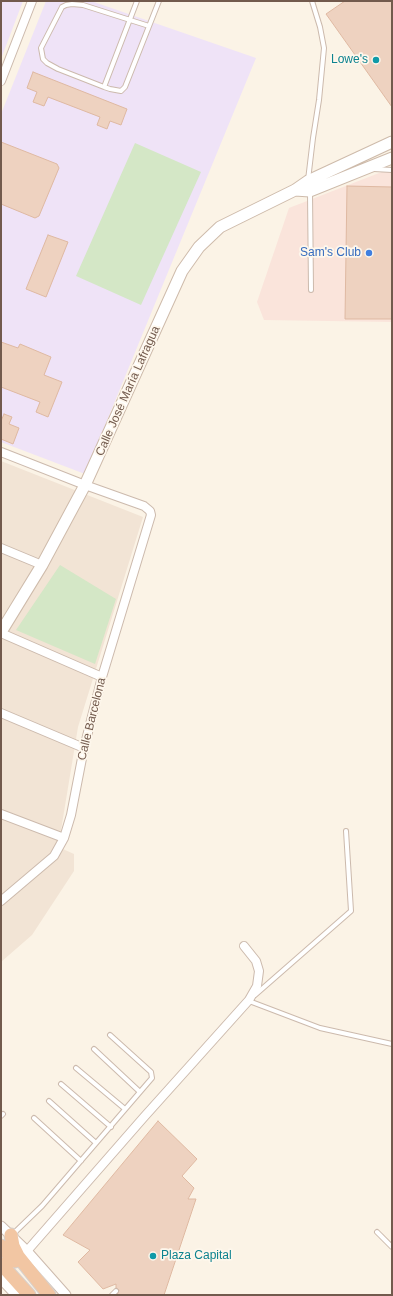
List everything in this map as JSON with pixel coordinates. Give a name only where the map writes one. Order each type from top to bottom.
[{"type":"highway","points":[[11,1235],[12,1246],[18,1256],[48,1295]]},
{"type":"highway","points":[[1,1246],[48,1295]]},
{"type":"highway","points":[[1,1264],[29,1295]]},
{"type":"main road","name":"Calle José María Lafragua","points":[[309,186],[392,142]]},
{"type":"main road","name":"Calle José María Lafragua","points":[[1,633],[42,565],[86,485],[182,271],[199,247],[220,227],[294,190],[365,169],[392,158]]},
{"type":"street","points":[[1,82],[32,1]]},
{"type":"street","points":[[1,452],[86,485]]},
{"type":"street","name":"Calle Barcelona","points":[[1,901],[54,856],[64,838],[71,815],[84,748],[102,677],[151,515],[150,511],[144,506],[86,485]]},
{"type":"street","points":[[1,548],[42,565]]},
{"type":"street","points":[[1,633],[102,677]]},
{"type":"street","points":[[1,713],[84,748]]},
{"type":"street","points":[[1,814],[64,838]]},
{"type":"street","points":[[26,1251],[249,1000],[257,986],[259,971],[256,961],[244,946]]},
{"type":"street","points":[[1,1226],[66,1295]]},
{"type":"street","points":[[3,1284],[16,1295]]},
{"type":"lane","points":[[104,87],[137,1]]},
{"type":"lane","points":[[149,26],[83,6],[66,5],[59,12],[41,48],[42,59],[58,69],[104,87],[121,91],[125,87],[159,1]]},
{"type":"lane","points":[[312,1],[320,27],[324,48],[319,100],[313,138],[309,186],[312,290]]},
{"type":"lane","points":[[365,169],[392,170]]},
{"type":"lane","points":[[346,831],[351,911],[249,1000],[320,1028],[392,1044]]},
{"type":"lane","points":[[11,1235],[42,1206],[152,1078],[151,1072],[110,1035]]},
{"type":"lane","points":[[94,1049],[140,1092]]},
{"type":"lane","points":[[76,1068],[125,1109]]},
{"type":"lane","points":[[61,1084],[111,1127]]},
{"type":"lane","points":[[49,1101],[96,1143]]},
{"type":"lane","points":[[34,1118],[81,1161]]},
{"type":"lane","points":[[377,1232],[392,1247]]},
{"type":"lane","points":[[112,1295],[116,1291]]},
{"type":"shaded area","points":[[1,1],[23,1],[1,59]]},
{"type":"shaded area","points":[[46,1],[91,1],[256,58],[85,474],[1,442],[1,114]]},
{"type":"shaded area","points":[[392,168],[392,322],[264,320],[257,302],[289,208]]},
{"type":"shaded area","points":[[1,461],[143,517],[78,727],[61,830],[56,846],[74,854],[74,871],[32,935],[1,962]]},
{"type":"green space","points":[[135,143],[201,172],[141,305],[76,276]]},
{"type":"green space","points":[[60,565],[116,599],[95,664],[16,630]]},
{"type":"building","name":"Lowe's","points":[[345,1],[392,1],[392,107],[326,14]]},
{"type":"building","points":[[33,72],[127,109],[121,125],[110,121],[107,129],[97,125],[100,117],[48,97],[44,106],[33,102],[37,92],[27,88]]},
{"type":"building","points":[[1,142],[57,164],[59,168],[39,216],[35,218],[1,204]]},
{"type":"building","name":"Sam's Club","points":[[347,186],[392,187],[392,319],[345,319]]},
{"type":"building","points":[[48,235],[68,242],[46,297],[26,289]]},
{"type":"building","points":[[1,342],[18,348],[20,344],[51,357],[44,375],[62,382],[48,417],[36,412],[40,402],[1,387]]},
{"type":"building","points":[[4,414],[12,417],[9,424],[19,428],[13,444],[1,439],[1,421]]},
{"type":"building","name":"Plaza Capital","points":[[158,1121],[197,1159],[182,1176],[194,1188],[188,1199],[196,1199],[164,1295],[117,1295],[119,1290],[116,1288],[116,1284],[103,1289],[78,1262],[90,1250],[63,1235]]},
{"type":"place","name":"Lowe's","points":[[376,60]]},
{"type":"place","name":"Sam's Club","points":[[369,253]]},
{"type":"place","name":"Plaza Capital","points":[[153,1256]]}]
